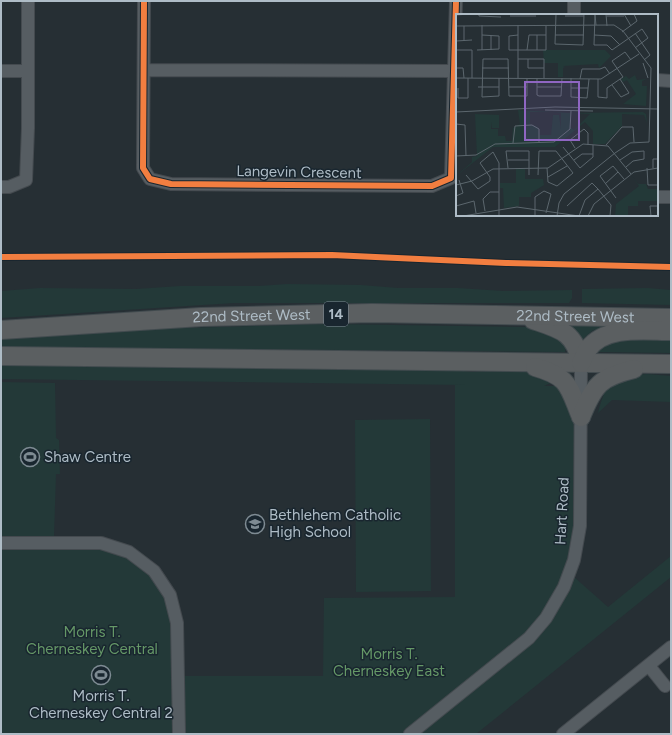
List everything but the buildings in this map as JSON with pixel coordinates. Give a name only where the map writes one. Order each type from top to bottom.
[{"type":"highway","name":"22nd Street West","points":[[1,330],[201,317],[372,314],[671,318]]},
{"type":"highway","points":[[520,315],[550,325],[569,336],[579,349],[581,363]]},
{"type":"highway","points":[[581,363],[588,350],[603,337],[615,333],[631,331],[671,331]]},
{"type":"highway","points":[[1,356],[671,364]]},
{"type":"highway","points":[[523,362],[547,370],[562,378],[571,392],[580,417]]},
{"type":"highway","points":[[580,417],[591,393],[601,381],[619,373],[651,364]]},
{"type":"street","points":[[1,187],[9,187],[26,180],[28,1]]},
{"type":"street","name":"Langevin Crescent","points":[[144,1],[143,168],[150,179],[171,184],[432,186],[451,178],[456,1]]},
{"type":"street","points":[[574,1],[574,14]]},
{"type":"street","points":[[144,70],[453,71]]},
{"type":"street","points":[[1,71],[28,71]]},
{"type":"street","points":[[658,80],[671,81]]},
{"type":"street","points":[[658,197],[671,198]]},
{"type":"street","name":"Hart Road","points":[[410,734],[518,648],[546,618],[559,596],[574,560],[580,526],[581,363]]},
{"type":"street","points":[[1,543],[101,543],[129,552],[154,571],[170,595],[177,623],[179,734]]},
{"type":"street","points":[[563,734],[671,647]]},
{"type":"street","points":[[648,666],[665,686]]},
{"type":"green space","points":[[287,284],[361,285],[398,288],[458,288],[503,291],[572,290],[572,298],[569,303],[234,303],[1,318],[1,291],[40,288],[136,289],[180,286],[259,286]]},
{"type":"green space","points":[[648,288],[671,290],[671,305],[582,303],[582,289]]},
{"type":"green space","points":[[612,323],[592,331],[582,340],[567,325]]},
{"type":"green space","points":[[329,324],[532,327],[552,333],[566,345],[565,352],[1,347],[1,336],[140,329]]},
{"type":"green space","points":[[622,337],[671,337],[671,353],[598,352],[604,346]]},
{"type":"green space","points":[[1,363],[440,368],[472,372],[509,369],[530,372],[555,381],[544,386],[562,386],[573,418],[573,527],[571,548],[565,569],[608,607],[671,556],[671,577],[476,734],[1,734],[1,382],[55,383],[56,438],[59,440],[60,474],[56,474],[54,536],[97,537],[111,539],[137,550],[158,568],[167,578],[178,603],[181,621],[184,676],[323,676],[324,598],[455,597],[455,385],[465,385],[1,379]]},
{"type":"green space","points":[[647,374],[671,376],[671,402],[612,400],[598,413],[601,401],[608,386],[613,382],[626,376]]},
{"type":"green space","points":[[430,419],[431,591],[356,592],[355,420]]},
{"type":"cycle path","points":[[144,1],[143,168],[150,179],[171,184],[432,186],[451,178],[456,1]]},
{"type":"cycle path","points":[[1,257],[332,255],[506,263],[671,267]]},
{"type":"place","name":"Shaw Centre","points":[[30,457]]},
{"type":"place","name":"Bethlehem Catholic High School","points":[[255,524]]},
{"type":"place","name":"Morris T. Cherneskey Central 2","points":[[101,675]]},
{"type":"park label","name":"Morris T. Cherneskey Central","points":[[92,640]]},
{"type":"park label","name":"Morris T. Cherneskey East","points":[[389,662]]}]
